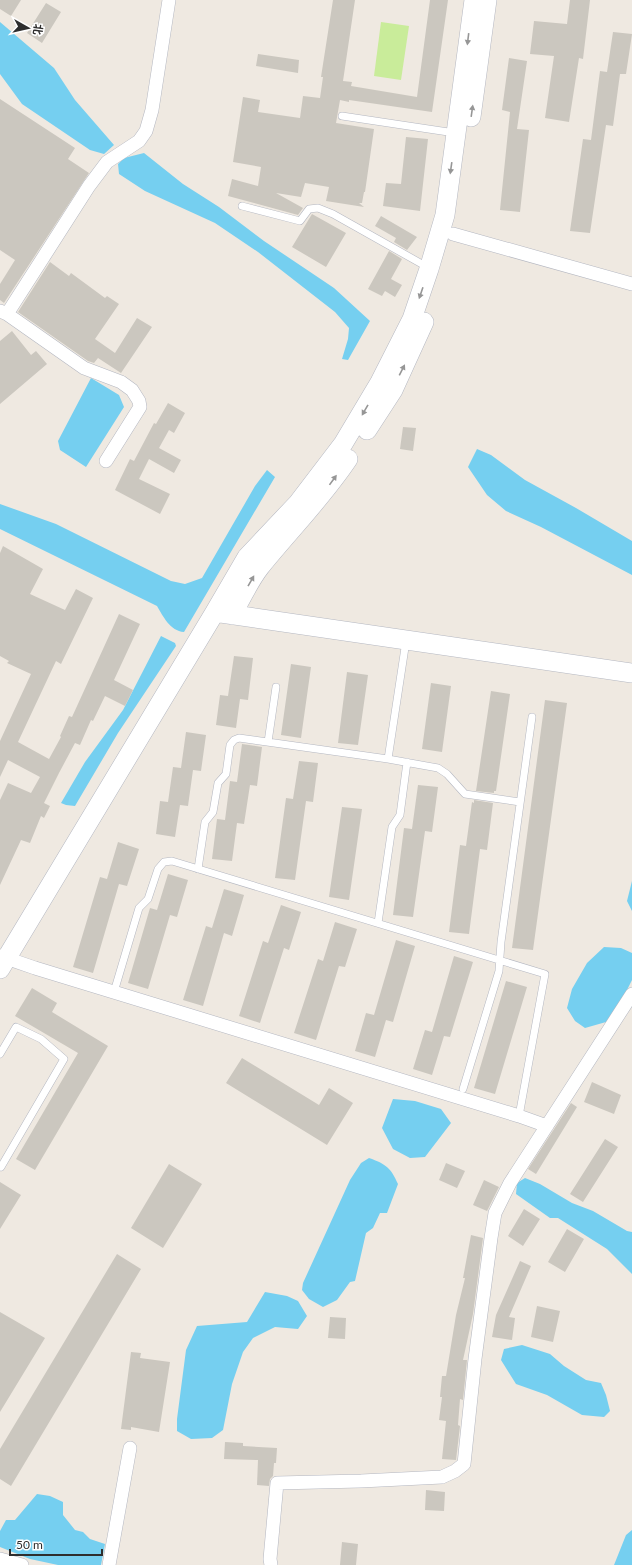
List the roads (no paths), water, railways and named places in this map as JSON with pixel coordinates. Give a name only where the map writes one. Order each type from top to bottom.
[{"type":"main road","points":[[224,614],[247,557],[302,498],[336,455],[362,415],[390,365],[412,319],[445,215],[474,0]]},
{"type":"main road","points":[[2,961],[224,614],[259,568],[333,482],[393,390],[428,314],[453,234],[459,209],[488,0]]},
{"type":"main road","points":[[224,614],[632,673]]},
{"type":"street","points":[[106,461],[140,407],[139,401],[132,390],[121,382],[84,368],[3,313],[106,162],[139,141],[146,131],[152,110],[169,0]]},
{"type":"street","points":[[453,234],[632,284]]},
{"type":"street","points":[[2,961],[35,968],[519,1116],[546,1126]]},
{"type":"street","points":[[271,1565],[270,1559],[277,1483],[361,1482],[442,1477],[455,1471],[464,1464],[490,1238],[495,1213],[510,1183],[632,994]]},
{"type":"street","points":[[110,1565],[130,1448]]},
{"type":"street","points":[[0,1559],[22,1565]]},
{"type":"lane","points":[[342,116],[456,134]]},
{"type":"lane","points":[[242,206],[300,221],[309,209],[318,208],[333,214],[429,269]]},
{"type":"lane","points":[[388,759],[406,640]]},
{"type":"lane","points":[[268,742],[276,687]]},
{"type":"lane","points":[[463,1089],[499,971],[501,942],[532,717]]},
{"type":"lane","points":[[198,869],[205,822],[213,812],[218,783],[226,774],[230,745],[234,740],[239,738],[388,759],[438,768],[447,774],[465,794],[520,802]]},
{"type":"lane","points":[[378,923],[392,827],[400,815],[407,762]]},
{"type":"lane","points":[[114,992],[139,908],[148,899],[158,869],[164,862],[172,861],[500,960],[545,974],[519,1116]]},
{"type":"lane","points":[[0,1054],[16,1026],[41,1039],[64,1059],[1,1167],[0,1166]]},
{"type":"water","points":[[0,22],[54,68],[75,100],[114,145],[104,154],[90,150],[22,104],[0,74]]},
{"type":"water","points":[[144,153],[183,184],[219,207],[264,241],[334,288],[370,321],[348,360],[342,359],[348,339],[349,328],[335,312],[258,252],[215,223],[145,191],[119,174],[118,164],[124,158]]},
{"type":"water","points":[[91,378],[119,395],[124,407],[86,467],[60,450],[58,441]]},
{"type":"water","points":[[477,449],[491,455],[525,480],[632,541],[632,575],[541,527],[506,511],[487,495],[468,467]]},
{"type":"water","points":[[267,470],[275,477],[184,632],[171,626],[157,606],[0,529],[0,504],[56,524],[171,581],[185,584],[202,578],[255,486]]},
{"type":"water","points":[[161,636],[175,643],[176,646],[118,733],[75,806],[61,803],[85,762],[123,710]]},
{"type":"water","points":[[632,881],[632,911],[627,901]]},
{"type":"water","points":[[604,947],[621,948],[632,953],[632,980],[621,1002],[606,1022],[585,1028],[575,1021],[567,1008],[572,989],[587,963]]},
{"type":"water","points":[[393,1099],[415,1101],[441,1109],[451,1123],[425,1157],[410,1158],[393,1149],[382,1128]]},
{"type":"water","points":[[369,1158],[380,1162],[387,1167],[393,1174],[398,1184],[387,1213],[380,1213],[373,1228],[366,1233],[355,1281],[350,1282],[337,1300],[323,1307],[309,1299],[302,1290],[303,1283],[350,1180],[361,1163]]},
{"type":"water","points":[[525,1178],[540,1184],[572,1203],[593,1211],[627,1231],[632,1232],[632,1274],[607,1249],[558,1218],[550,1218],[516,1194],[517,1183]]},
{"type":"water","points":[[265,1292],[287,1296],[298,1301],[307,1316],[298,1329],[275,1327],[253,1338],[243,1352],[232,1384],[223,1430],[212,1438],[191,1439],[177,1431],[177,1419],[186,1350],[197,1326],[247,1322]]},
{"type":"water","points":[[522,1345],[550,1354],[564,1366],[586,1380],[601,1383],[610,1411],[604,1417],[582,1415],[547,1395],[516,1384],[501,1360],[504,1349]]},
{"type":"water","points":[[37,1494],[50,1496],[63,1502],[63,1515],[75,1530],[83,1532],[90,1539],[105,1544],[101,1565],[58,1565],[30,1559],[0,1547],[0,1531],[6,1520],[15,1520]]},
{"type":"water","points":[[632,1530],[632,1565],[614,1565],[626,1535]]}]
